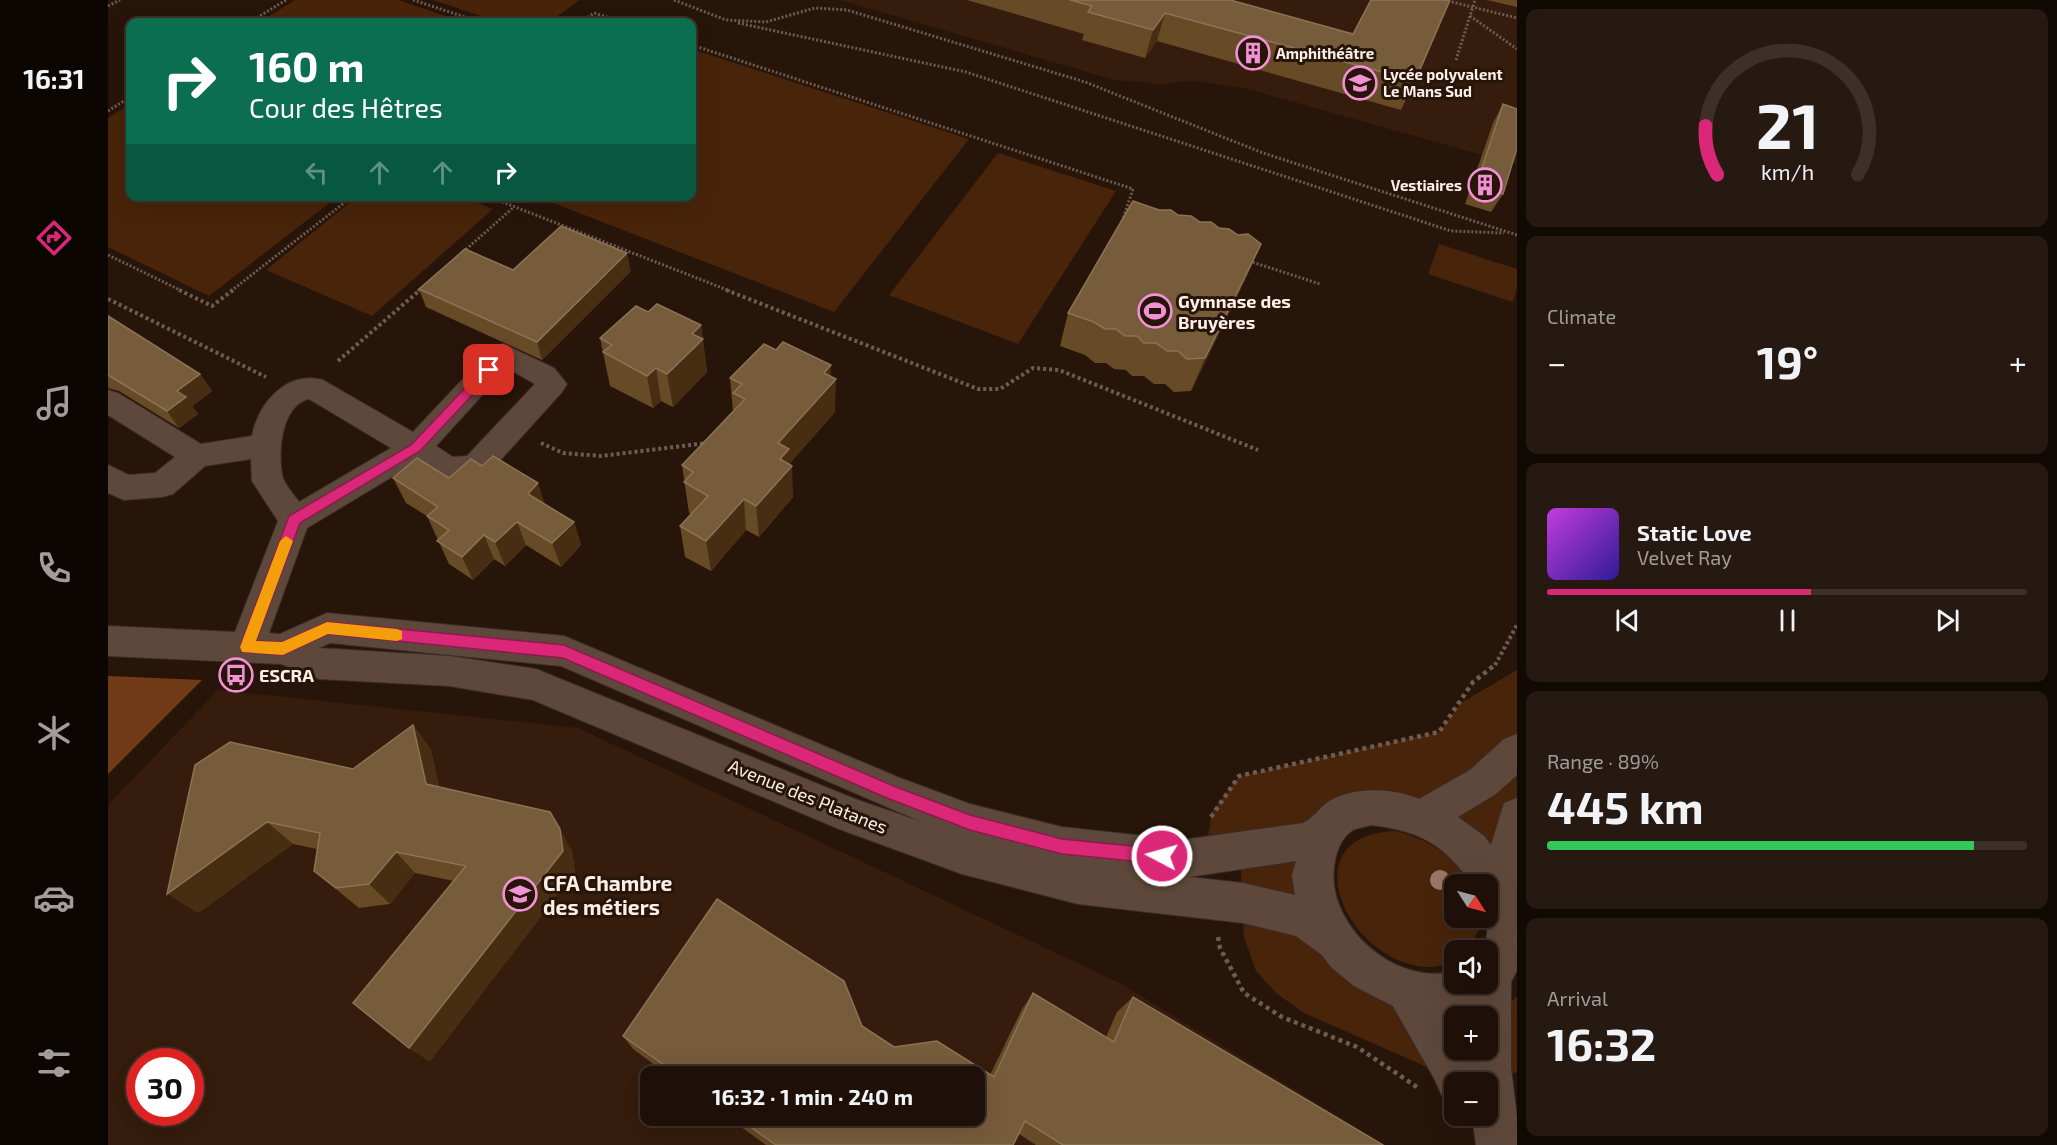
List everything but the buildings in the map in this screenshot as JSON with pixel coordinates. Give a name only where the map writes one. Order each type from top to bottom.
[{"type":"street","points":[[247,647],[294,520],[416,448],[503,354],[544,375],[552,384],[475,468],[448,469],[416,448],[313,388],[293,392],[270,420],[266,446],[268,481],[294,520]]},
{"type":"street","points":[[108,401],[197,456]]},
{"type":"street","points":[[108,477],[124,488],[162,485],[197,456],[266,446]]},
{"type":"street","name":"Avenue des Platanes","points":[[283,649],[327,628],[564,651],[892,793],[970,822],[1062,846],[1182,859],[1305,842],[1323,833]]},
{"type":"street","name":"Avenue des Platanes","points":[[108,641],[283,649],[319,664],[449,671],[536,685],[852,816],[962,855],[1078,884],[1243,903],[1306,918],[1335,940]]},
{"type":"street","points":[[1424,816],[1483,782],[1517,751]]},
{"type":"street","points":[[1455,994],[1434,995],[1407,990],[1366,969],[1335,940],[1315,901],[1312,882],[1313,855],[1323,833],[1342,816],[1362,809],[1397,809],[1424,816],[1455,834],[1471,848],[1500,891],[1506,910],[1507,942],[1498,962]]},
{"type":"street","points":[[1500,891],[1517,816]]},
{"type":"street","points":[[1407,990],[1454,1072]]},
{"type":"street","points":[[1487,994],[1489,1068],[1498,1145]]},
{"type":"street","points":[[1474,1126],[1481,1145]]},
{"type":"path","points":[[108,6],[120,0]]},
{"type":"path","points":[[257,18],[286,0]]},
{"type":"path","points":[[413,0],[468,18]]},
{"type":"path","points":[[674,0],[726,20],[966,72],[1451,231],[1517,233]]},
{"type":"path","points":[[1444,0],[1517,18]]},
{"type":"path","points":[[1456,60],[1475,0]]},
{"type":"path","points":[[726,20],[766,22],[815,8],[847,10],[1085,82],[1263,153],[1512,233]]},
{"type":"path","points":[[587,18],[594,13],[610,18]]},
{"type":"path","points":[[1470,16],[1517,49]]},
{"type":"path","points":[[696,46],[1132,189],[1123,219],[1133,223]]},
{"type":"path","points":[[108,111],[126,100]]},
{"type":"path","points":[[108,255],[212,306],[347,201]]},
{"type":"path","points":[[499,201],[978,389],[1000,389],[1033,368],[1059,370],[1257,450]]},
{"type":"path","points":[[461,253],[514,207]]},
{"type":"path","points":[[1240,258],[1320,284]]},
{"type":"path","points":[[338,361],[426,284]]},
{"type":"path","points":[[108,299],[216,350],[293,392]]},
{"type":"path","points":[[510,429],[563,453],[602,456],[714,442]]},
{"type":"shaded area","points":[[295,0],[398,0],[452,18],[266,18]]},
{"type":"shaded area","points":[[433,0],[579,0],[555,18],[487,18]]},
{"type":"shaded area","name":"Lycée polyvalent Le Mans Sud","points":[[840,0],[1517,0],[1517,165],[1244,88],[1194,81],[1160,84],[1115,80]]},
{"type":"shaded area","points":[[696,50],[969,139],[834,312],[548,201],[696,201]]},
{"type":"shaded area","points":[[126,107],[126,201],[332,201],[209,296],[108,247],[108,118]]},
{"type":"shaded area","points":[[998,153],[1116,191],[1018,344],[889,295]]},
{"type":"shaded area","points":[[352,201],[472,201],[493,209],[372,316],[266,270]]},
{"type":"shaded area","points":[[1439,244],[1517,269],[1517,288],[1513,302],[1428,274]]},
{"type":"shaded area","points":[[1517,670],[1517,816],[1480,858],[1362,809],[1312,882],[1393,985],[1444,984],[1444,994],[1489,994],[1489,1006],[1444,1006],[1444,1060],[1498,1060],[1498,1010],[1517,997],[1517,1072],[1510,1074],[1489,1068],[1427,1067],[1304,1013],[1276,993],[1256,971],[1244,937],[1240,851],[1208,836],[1212,812],[1239,776],[1439,732],[1461,703]]},
{"type":"shaded area","points":[[108,676],[202,680],[108,774]]},
{"type":"shaded area","name":"CFA Chambre des métiers","points":[[218,690],[578,728],[1120,983],[1385,1145],[108,1145],[108,805]]},
{"type":"shaded area","points":[[1395,831],[1419,839],[1448,857],[1464,874],[1444,874],[1444,928],[1478,928],[1474,940],[1444,940],[1444,965],[1432,967],[1403,962],[1377,947],[1356,926],[1342,901],[1337,876],[1343,854],[1362,838]]},
{"type":"slow traffic","points":[[286,541],[247,647],[283,649],[327,628],[397,635]]},
{"type":"place","name":"Amphithéâtre","points":[[1253,53]]},
{"type":"place","name":"Lycée polyvalent Le Mans Sud","points":[[1360,83]]},
{"type":"place","name":"Vestiaires","points":[[1485,185]]},
{"type":"place","name":"Gymnase des Bruyères","points":[[1155,311]]},
{"type":"place","name":"ESCRA","points":[[236,675]]},
{"type":"place","name":"CFA Chambre des métiers","points":[[520,894]]},
{"type":"route","points":[[489,370],[416,448],[294,520],[247,647],[283,649],[327,628],[564,651],[892,793],[970,822],[1062,846],[1162,856]]}]
